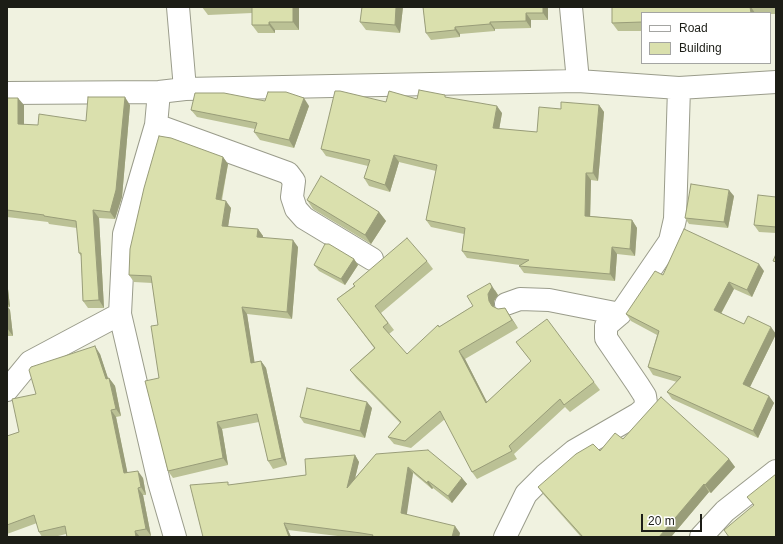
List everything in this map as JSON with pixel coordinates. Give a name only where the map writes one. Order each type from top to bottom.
[{"type":"street","points":[[178,7],[185,88]]},
{"type":"street","points":[[571,7],[578,80]]},
{"type":"street","points":[[7,93],[159,92],[185,88],[578,80],[679,88],[776,82]]},
{"type":"street","points":[[505,537],[526,494],[545,475],[574,451],[638,414],[644,409],[646,403],[645,396],[606,338],[606,326],[620,314],[670,241],[675,219],[679,88]]},
{"type":"street","points":[[159,92],[156,125],[124,234],[120,314],[159,482],[175,537]]},
{"type":"street","points":[[156,125],[288,173],[294,181],[292,197],[296,209],[304,218],[372,259]]},
{"type":"street","points":[[506,304],[520,299],[549,300],[620,314]]},
{"type":"street","points":[[7,390],[30,362],[120,314]]},
{"type":"street","points":[[701,537],[725,511],[776,471]]},
{"type":"building","points":[[252,7],[293,7],[293,22],[269,22],[269,25],[252,25]]},
{"type":"building","points":[[362,7],[396,7],[395,25],[360,22]]},
{"type":"building","points":[[423,7],[543,7],[543,13],[526,13],[526,21],[490,22],[490,24],[455,27],[455,30],[426,33]]},
{"type":"building","points":[[612,7],[750,7],[751,12],[641,12],[641,22],[612,23]]},
{"type":"building","points":[[419,90],[445,95],[445,97],[497,106],[493,128],[537,132],[539,107],[561,109],[561,102],[599,105],[593,173],[586,173],[585,216],[632,220],[630,249],[612,247],[610,274],[519,266],[529,260],[462,251],[465,228],[426,220],[437,165],[394,155],[385,185],[364,178],[370,160],[321,149],[335,91],[386,102],[389,91],[417,99]]},
{"type":"building","points":[[268,92],[286,92],[304,98],[289,140],[254,132],[257,123],[191,110],[195,93],[224,93],[265,101]]},
{"type":"building","points":[[88,97],[125,97],[116,190],[110,212],[93,210],[99,300],[83,301],[81,253],[79,253],[76,221],[7,210],[7,98],[18,98],[18,124],[38,125],[39,114],[86,121]]},
{"type":"building","points":[[159,136],[171,138],[223,157],[216,199],[226,201],[222,226],[258,229],[257,237],[293,240],[287,312],[242,307],[251,363],[261,361],[282,458],[268,461],[257,414],[217,422],[223,458],[168,471],[145,381],[159,378],[151,326],[158,325],[151,276],[129,275],[130,249],[144,188]]},
{"type":"building","points":[[321,176],[379,212],[365,235],[307,200]]},
{"type":"building","points":[[691,184],[729,190],[724,222],[685,218]]},
{"type":"building","points":[[758,195],[776,197],[776,227],[754,225]]},
{"type":"building","points":[[684,229],[759,264],[747,290],[729,282],[714,310],[744,324],[748,316],[771,327],[743,384],[769,396],[753,431],[667,392],[681,377],[648,367],[659,331],[626,314],[655,271],[663,275]]},
{"type":"building","points":[[407,238],[427,261],[375,306],[388,323],[383,327],[407,354],[438,325],[439,327],[473,306],[467,296],[490,283],[492,287],[488,294],[489,301],[492,306],[498,309],[505,308],[512,320],[459,351],[486,403],[531,361],[516,342],[547,319],[594,382],[564,405],[560,399],[509,446],[512,451],[472,472],[440,411],[405,441],[388,437],[401,422],[350,370],[375,348],[337,299],[355,286],[353,284]]},
{"type":"building","points":[[325,244],[329,244],[354,259],[341,279],[314,265]]},
{"type":"building","points":[[776,254],[776,262],[773,261]]},
{"type":"building","points":[[95,346],[106,379],[109,378],[116,409],[111,410],[124,473],[138,471],[141,487],[138,488],[146,529],[135,531],[136,537],[67,537],[65,526],[39,532],[34,515],[7,525],[7,436],[19,432],[12,399],[36,394],[29,370],[31,367]]},
{"type":"building","points":[[307,388],[367,402],[360,431],[300,417]]},
{"type":"building","points":[[661,397],[729,459],[705,485],[704,484],[659,537],[583,537],[538,487],[576,454],[593,444],[600,451],[615,433],[623,439]]},
{"type":"building","points":[[428,450],[462,478],[448,496],[428,481],[427,483],[408,467],[401,513],[455,526],[452,537],[372,537],[373,535],[284,523],[289,537],[203,537],[190,485],[228,482],[228,485],[306,475],[305,459],[355,455],[347,488],[376,454]]},
{"type":"building","points":[[776,474],[776,537],[729,537],[724,530],[754,505],[747,497]]}]
